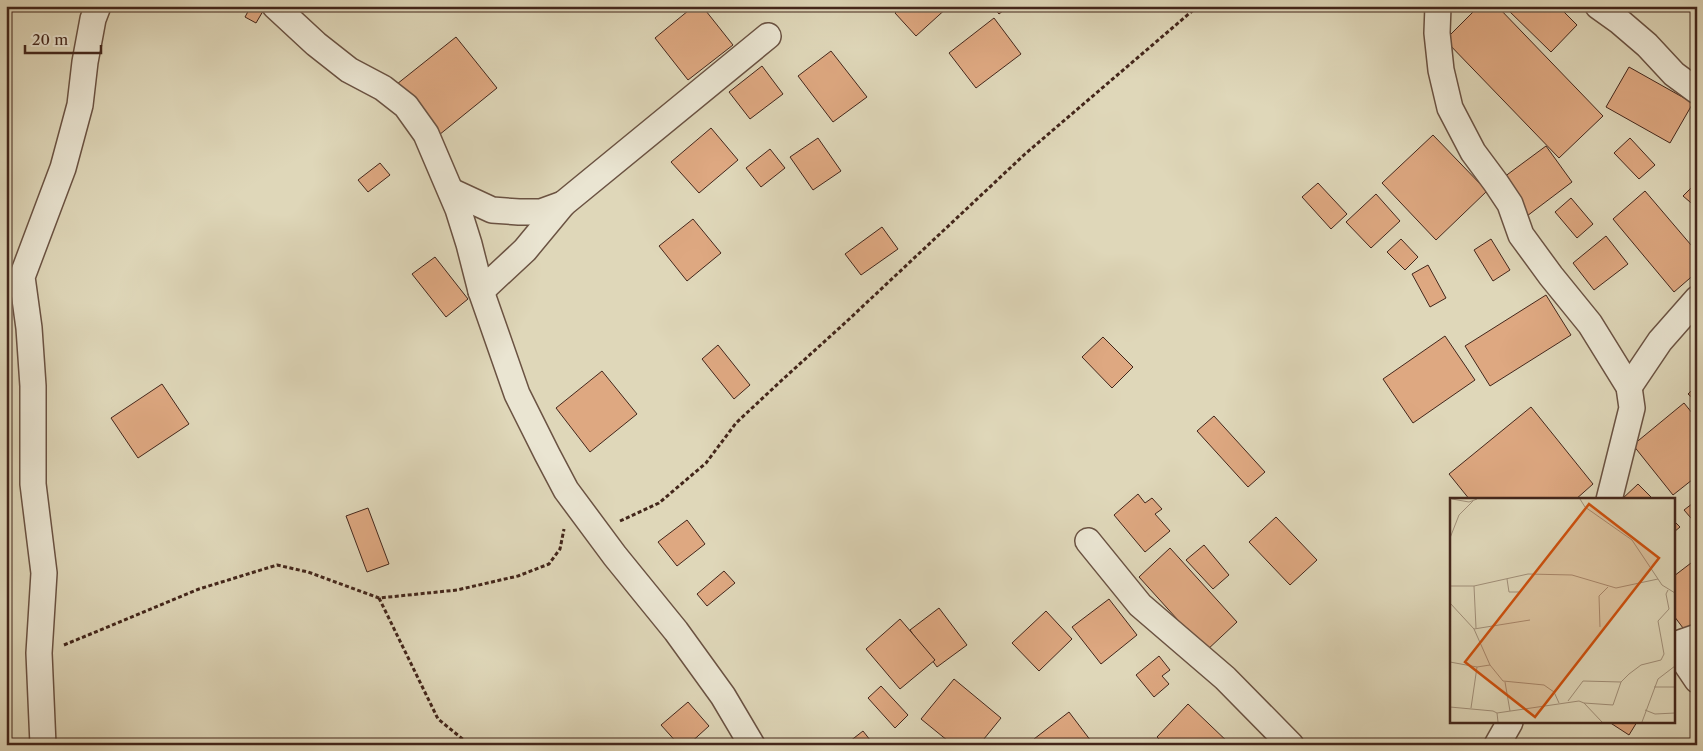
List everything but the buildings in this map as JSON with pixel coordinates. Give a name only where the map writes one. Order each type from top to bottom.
[{"type":"street","points":[[43,745],[39,653],[44,573],[34,484],[34,386],[22,277],[63,168],[80,105],[85,62],[93,19],[98,6]]},
{"type":"street","points":[[275,6],[316,44],[349,70],[383,88],[406,106],[426,134],[451,191],[470,244],[481,291],[517,394],[547,454],[570,495],[614,556],[676,630],[723,696],[752,745]]},
{"type":"street","points":[[1438,6],[1437,33],[1440,61],[1450,108],[1472,152],[1510,204],[1521,235],[1590,324],[1628,388],[1632,408],[1610,498]]},
{"type":"street","points":[[1598,6],[1648,45],[1674,74],[1697,91]]},
{"type":"street","points":[[481,291],[526,250],[563,204],[768,36]]},
{"type":"street","points":[[451,191],[492,210],[541,212],[563,204]]},
{"type":"street","points":[[1628,388],[1660,340],[1697,299]]},
{"type":"street","points":[[1088,541],[1140,605],[1225,678],[1291,745]]},
{"type":"street","points":[[1676,645],[1697,637]]},
{"type":"street","points":[[1676,649],[1697,680]]},
{"type":"street","points":[[1497,745],[1509,724]]},
{"type":"path","points":[[596,531],[660,503],[706,463],[736,423],[1025,154],[1198,6]]},
{"type":"path","points":[[39,653],[78,640],[156,605],[199,589],[277,566],[308,572],[379,598],[458,590],[518,576],[549,564],[560,549],[570,495]]},
{"type":"path","points":[[379,598],[438,719],[470,745]]}]
